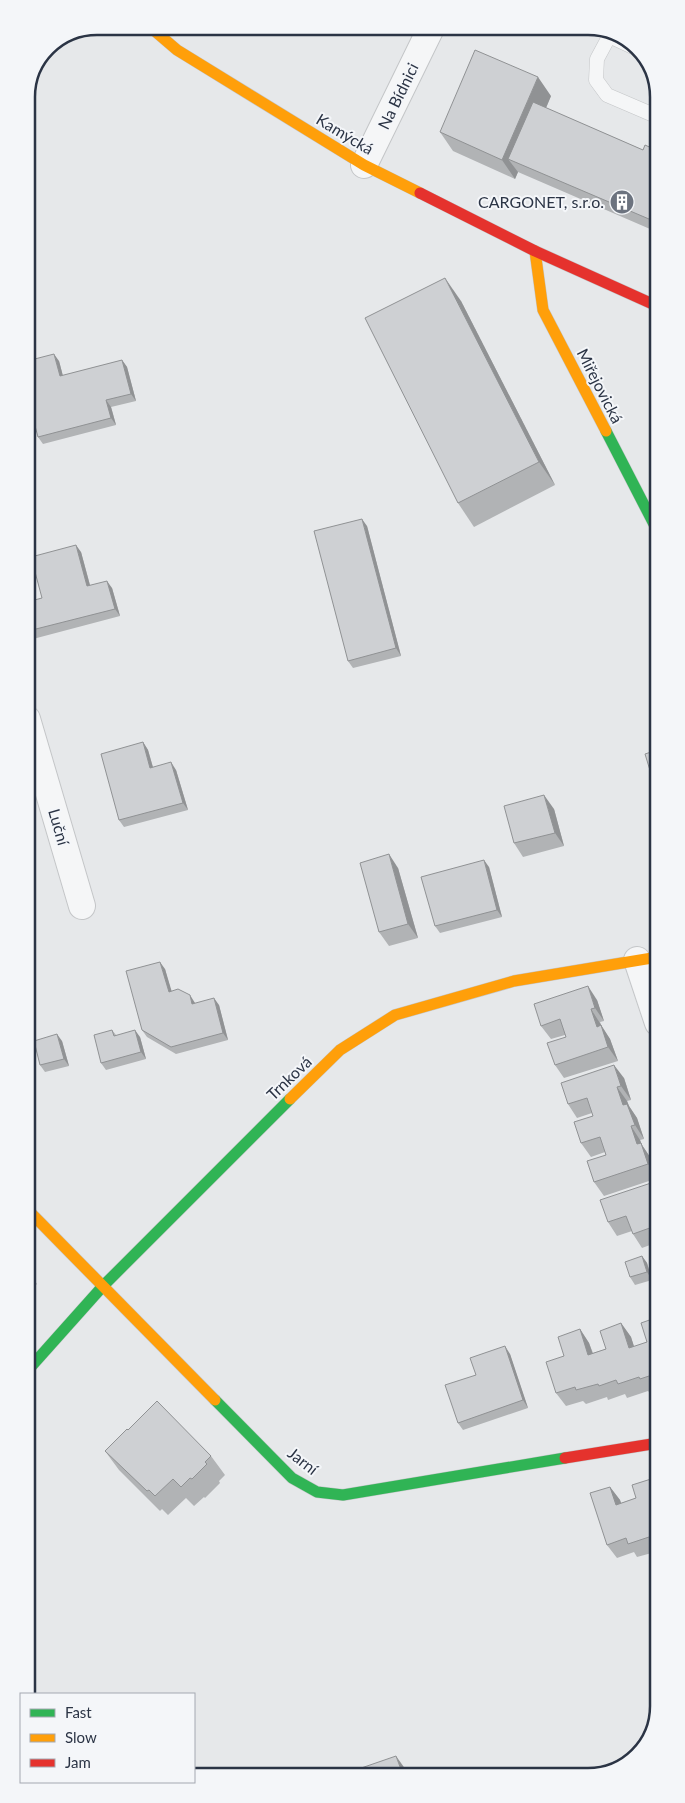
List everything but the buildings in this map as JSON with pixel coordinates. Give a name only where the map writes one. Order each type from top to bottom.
[{"type":"street","name":"Kamýcká","points":[[160,35],[178,50],[364,165],[535,251],[650,303]]},
{"type":"street","name":"Na Bídnici","points":[[364,165],[428,35]]},
{"type":"street","name":"Miřejovická","points":[[535,251],[543,310],[650,516]]},
{"type":"street","name":"Luční","points":[[35,746],[82,906]]},
{"type":"street","points":[[647,958],[650,976]]},
{"type":"street","name":"Trnková","points":[[35,1362],[103,1286],[340,1050],[394,1015],[514,981],[647,958]]},
{"type":"street","name":"Jarní","points":[[35,1217],[292,1478],[318,1492],[342,1495],[650,1445]]},
{"type":"lane","points":[[608,39],[597,59],[596,80],[607,94],[650,113]]},
{"type":"traffic: fast","points":[[606,431],[650,516]]},
{"type":"traffic: fast","points":[[35,1362],[103,1286],[290,1099]]},
{"type":"traffic: fast","points":[[215,1400],[292,1478],[317,1492],[343,1495],[565,1458]]},
{"type":"traffic: slow","points":[[160,35],[177,50],[364,165],[420,193]]},
{"type":"traffic: slow","points":[[535,251],[543,310],[606,431]]},
{"type":"traffic: slow","points":[[290,1099],[340,1050],[395,1015],[514,981],[650,958]]},
{"type":"traffic: slow","points":[[35,1217],[215,1400]]},
{"type":"traffic: jam","points":[[420,193],[535,251],[650,303]]},
{"type":"traffic: jam","points":[[565,1458],[650,1444]]},
{"type":"place","name":"CARGONET, s.r.o.","points":[[622,202]]}]
